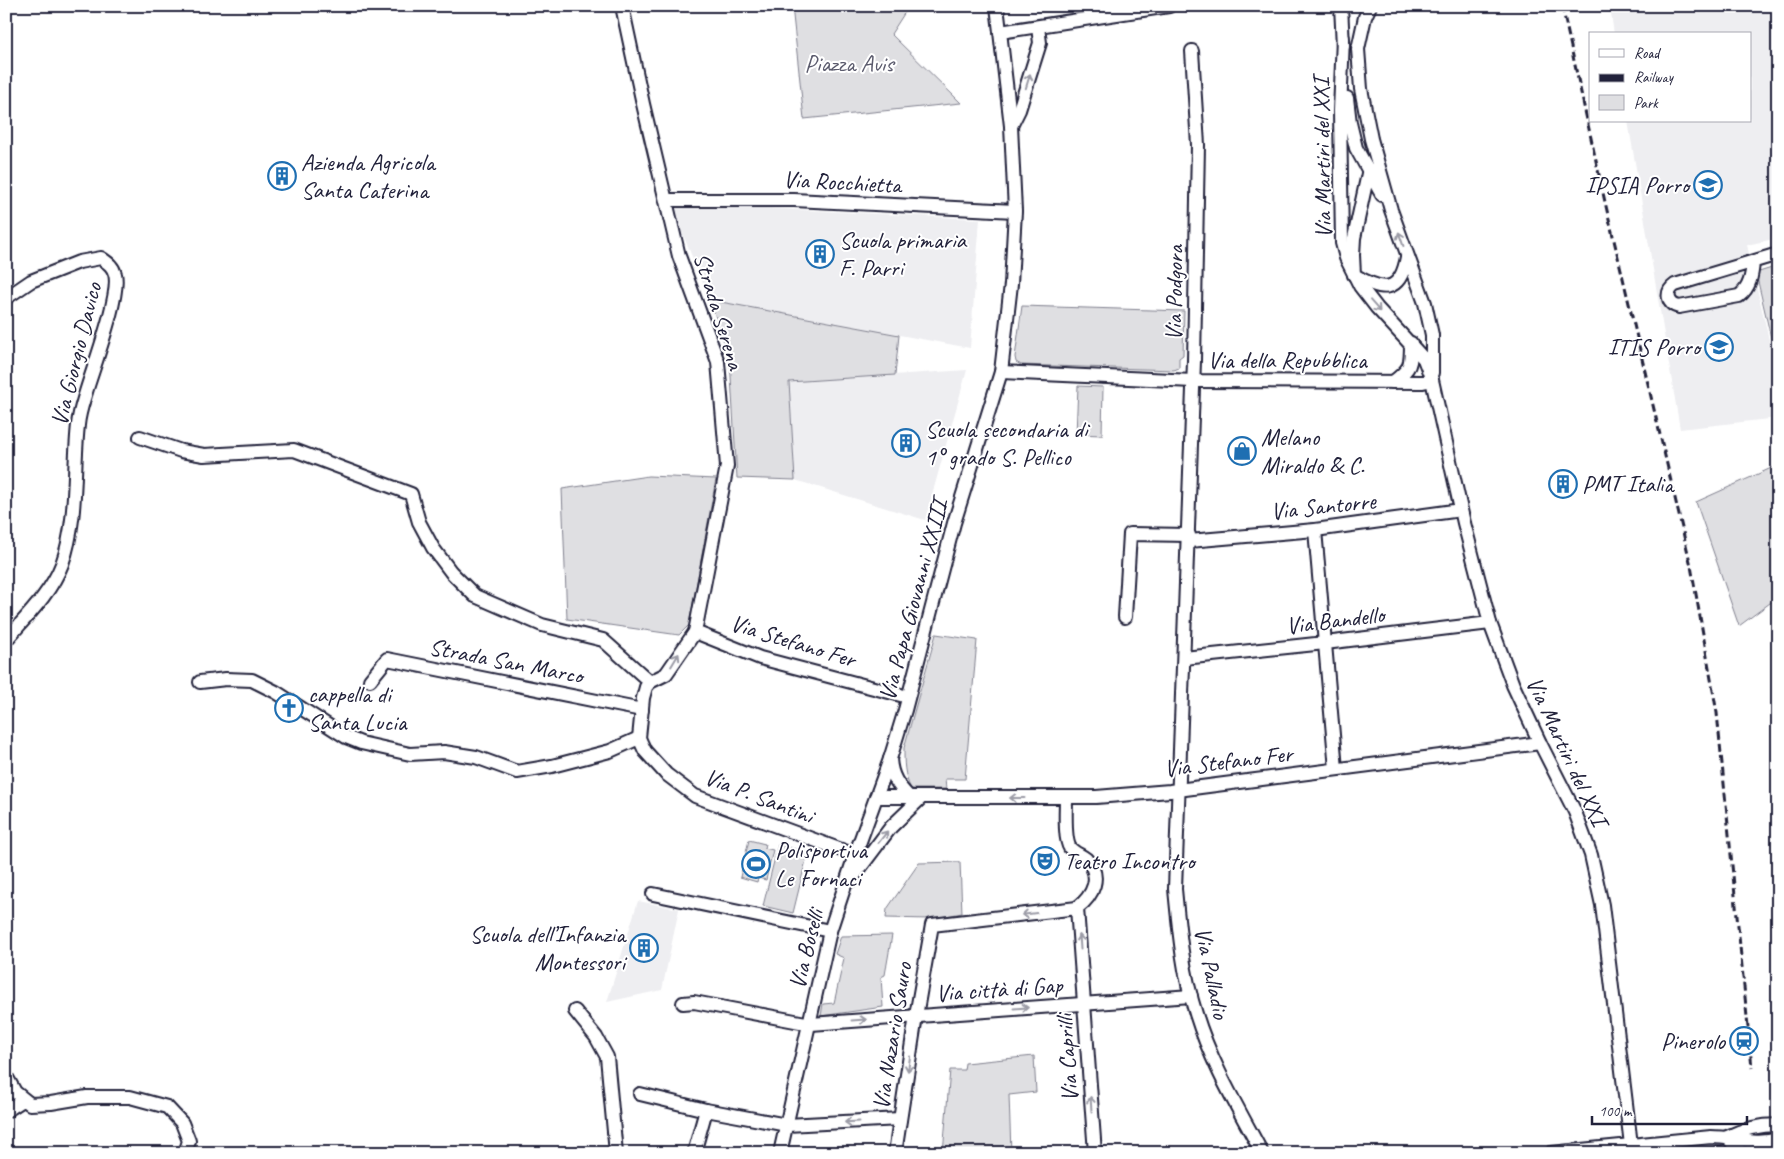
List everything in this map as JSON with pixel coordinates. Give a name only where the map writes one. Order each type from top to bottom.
[{"type":"street","name":"Strada Serena","points":[[622,6],[679,256],[718,362],[727,466],[695,632]]},
{"type":"street","name":"Via Papa Giovanni XXIII","points":[[890,760],[954,523],[1001,372],[1011,284],[1015,211],[1011,126],[997,6]]},
{"type":"street","points":[[1000,32],[1169,6]]},
{"type":"street","name":"Via Martiri del XXI","points":[[1341,6],[1350,123],[1356,148],[1391,210]]},
{"type":"street","points":[[1370,6],[1365,17],[1358,49],[1361,89],[1371,139]]},
{"type":"street","points":[[1011,126],[1019,110],[1040,43],[1038,27]]},
{"type":"street","name":"Via Martiri del XXI","points":[[1343,38],[1340,112],[1340,211],[1342,243],[1354,275],[1366,295],[1424,359],[1432,380],[1461,510],[1490,623],[1513,685],[1575,812],[1591,855],[1602,905],[1632,1149]]},
{"type":"street","name":"Via Podgora","points":[[1180,789],[1186,552],[1189,538],[1194,381],[1198,145],[1192,51]]},
{"type":"street","name":"Via Martiri del XXI","points":[[1354,275],[1354,238],[1368,172],[1371,139]]},
{"type":"street","name":"Via Martiri del XXI","points":[[1371,139],[1391,210],[1425,303],[1432,335],[1432,380]]},
{"type":"street","name":"Via Rocchietta","points":[[666,200],[794,200],[1015,211]]},
{"type":"street","points":[[1753,262],[1752,275],[1746,291],[1739,296],[1679,307],[1670,301],[1668,294],[1672,287],[1676,285],[1778,254]]},
{"type":"street","points":[[1354,275],[1367,283],[1389,286],[1398,282],[1404,272],[1407,257]]},
{"type":"street","name":"Via Giorgio Davico","points":[[6,298],[31,280],[79,262],[101,258],[112,266],[116,276],[111,309],[81,411],[67,549],[61,567],[52,583],[6,640]]},
{"type":"street","name":"Via della Repubblica","points":[[1393,382],[1407,371],[1411,361],[1411,343]]},
{"type":"street","name":"Via della Repubblica","points":[[1001,372],[1194,381],[1393,382],[1432,380]]},
{"type":"street","points":[[140,437],[181,452],[204,454],[294,450],[411,494],[419,522],[433,548],[451,572],[474,596],[542,625],[603,640],[650,682]]},
{"type":"street","name":"Via Santorre","points":[[1189,538],[1315,530],[1461,510]]},
{"type":"street","points":[[1315,530],[1336,768]]},
{"type":"street","points":[[1125,617],[1130,534],[1189,538]]},
{"type":"street","name":"Via Bandello","points":[[1184,658],[1490,623]]},
{"type":"street","points":[[200,682],[226,679],[252,680],[276,692],[346,737],[361,743],[410,754],[444,752],[476,757],[517,772],[552,766],[610,751],[639,738],[643,692],[650,682],[666,674],[695,632]]},
{"type":"street","name":"Via Stefano Fer","points":[[695,632],[760,658],[908,697]]},
{"type":"street","name":"Strada San Marco","points":[[370,680],[387,659],[642,710]]},
{"type":"street","name":"Via P. Santini","points":[[639,738],[645,751],[666,774],[695,796],[855,855]]},
{"type":"street","name":"Via Stefano Fer","points":[[876,797],[1066,798],[1110,796],[1180,789],[1540,743]]},
{"type":"street","points":[[844,890],[915,798],[902,790],[893,776],[890,760]]},
{"type":"street","name":"Via Boselli","points":[[780,1153],[830,931],[855,855],[890,760]]},
{"type":"street","name":"Via Palladio","points":[[1180,789],[1175,889],[1191,996],[1213,1059],[1262,1153]]},
{"type":"street","points":[[1066,798],[1067,840],[1070,848],[1092,865],[1094,874],[1094,886],[1091,894],[1077,908]]},
{"type":"street","points":[[653,894],[830,931]]},
{"type":"street","name":"Via Nazario Sauro","points":[[895,1153],[932,925],[1077,908]]},
{"type":"street","name":"Via Caprilli","points":[[1077,908],[1095,1153]]},
{"type":"street","name":"Via città di Gap","points":[[683,1003],[694,1002],[810,1024],[1191,996]]},
{"type":"street","points":[[576,1011],[596,1037],[607,1057],[616,1153]]},
{"type":"street","points":[[6,1076],[15,1092],[30,1104],[51,1103],[87,1097],[130,1097],[167,1107],[182,1123],[189,1141],[185,1153]]},
{"type":"street","points":[[640,1094],[706,1110],[787,1125],[900,1120]]},
{"type":"street","points":[[6,1111],[23,1100]]},
{"type":"street","points":[[694,1153],[706,1110]]},
{"type":"street","points":[[1727,1137],[1739,1131],[1765,1125],[1778,1125]]},
{"type":"street","points":[[1551,1153],[1632,1149],[1711,1137],[1727,1137],[1756,1142],[1778,1139]]},
{"type":"street","points":[[1727,1137],[1741,1153]]},
{"type":"shaded area","points":[[1610,6],[1778,6],[1778,238],[1747,245],[1778,378],[1778,418],[1680,429],[1628,122],[1752,122],[1752,32],[1614,32]]},
{"type":"shaded area","points":[[670,203],[980,219],[970,348],[710,300]]},
{"type":"shaded area","points":[[967,370],[925,520],[795,480],[789,382]]},
{"type":"shaded area","points":[[638,901],[679,909],[662,990],[607,1002]]},
{"type":"green space","name":"Piazza Avis","points":[[792,6],[909,6],[891,34],[961,103],[804,119]]},
{"type":"green space","points":[[1778,266],[1778,350],[1774,351],[1756,273]]},
{"type":"green space","points":[[710,300],[899,335],[895,375],[789,382],[795,480],[737,478],[730,360]]},
{"type":"green space","points":[[1022,306],[1184,311],[1183,355],[1179,358],[1179,368],[1174,370],[1021,365],[1016,362],[1015,357]]},
{"type":"green space","points":[[1078,386],[1103,387],[1102,435],[1076,434]]},
{"type":"green space","points":[[1778,465],[1778,600],[1770,603],[1739,626],[1696,502]]},
{"type":"green space","points":[[648,476],[716,479],[689,625],[679,635],[567,619],[562,489]]},
{"type":"green space","points":[[936,634],[977,640],[965,779],[945,779],[946,789],[911,789],[904,764],[904,748]]},
{"type":"green space","name":"Polisportiva Le Fornaci","points":[[749,840],[765,844],[764,848],[773,850],[766,880],[758,878],[757,882],[740,877]]},
{"type":"green space","points":[[778,845],[808,852],[793,913],[763,906]]},
{"type":"green space","points":[[960,862],[962,913],[929,919],[886,918],[887,909],[919,863]]},
{"type":"green space","points":[[892,935],[885,975],[881,977],[883,1007],[821,1016],[823,1004],[834,1003],[844,958],[835,954],[841,936]]},
{"type":"green space","points":[[1034,1056],[1036,1092],[1009,1095],[1011,1153],[943,1153],[950,1070],[964,1070],[965,1063]]},
{"type":"railway","points":[[1562,6],[1605,202],[1691,566],[1717,713],[1752,1068]]},
{"type":"place","name":"Azienda Agricola Santa Caterina","points":[[282,176]]},
{"type":"place","name":"IPSIA Porro","points":[[1708,185]]},
{"type":"place","name":"Scuola primaria F. Parri","points":[[820,254]]},
{"type":"place","name":"ITIS Porro","points":[[1719,347]]},
{"type":"place","name":"Scuola secondaria di 1° grado S. Pellico","points":[[906,443]]},
{"type":"place","name":"Melano Miraldo & C.","points":[[1242,451]]},
{"type":"place","name":"PMT Italia","points":[[1563,484]]},
{"type":"place","name":"cappella di Santa Lucia","points":[[289,708]]},
{"type":"place","name":"Teatro Incontro","points":[[1045,861]]},
{"type":"place","name":"Polisportiva Le Fornaci","points":[[756,864]]},
{"type":"place","name":"Scuola dell’Infanzia Montessori","points":[[644,948]]},
{"type":"place","name":"Pinerolo","points":[[1744,1041]]}]
